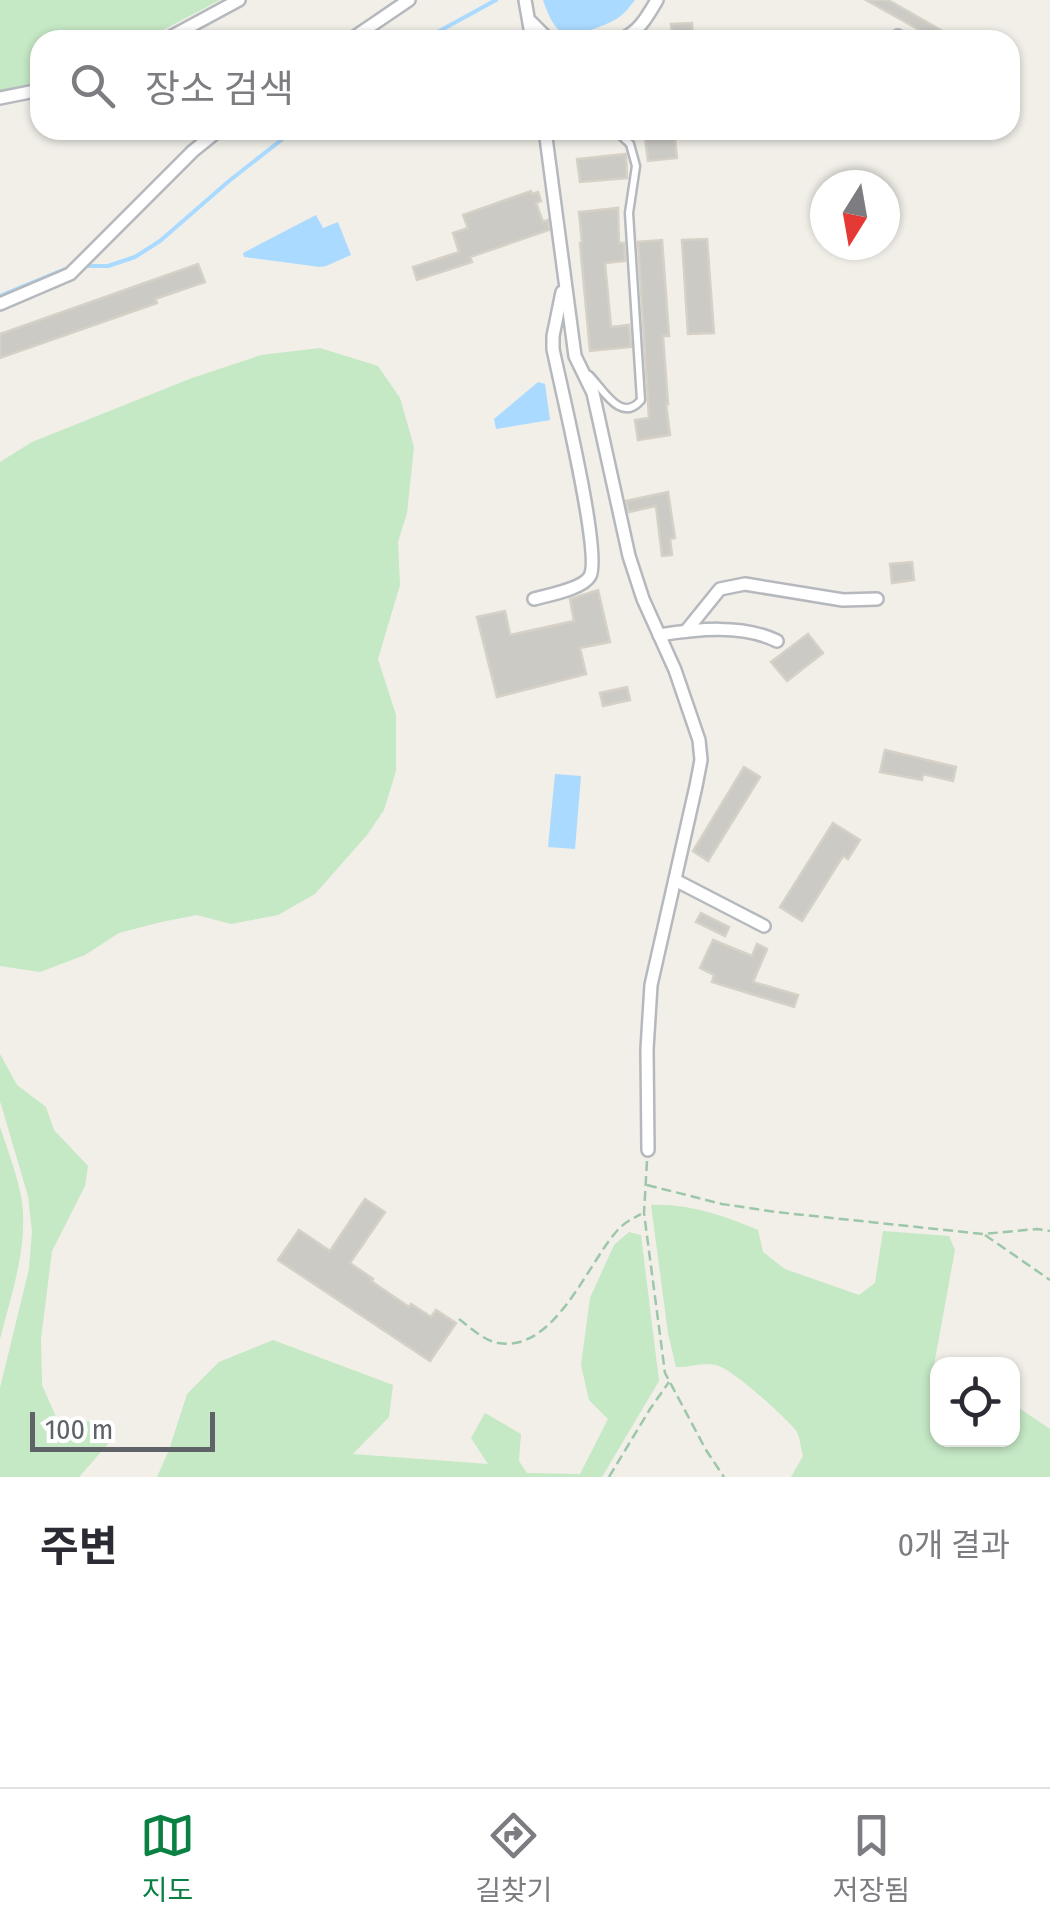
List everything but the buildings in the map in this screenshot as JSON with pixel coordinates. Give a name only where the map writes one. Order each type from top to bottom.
[{"type":"street","points":[[184,30],[240,0]]},
{"type":"street","points":[[365,30],[409,0]]},
{"type":"street","points":[[525,0],[530,30]]},
{"type":"street","points":[[637,30],[657,0]]},
{"type":"street","points":[[529,20],[539,30]]},
{"type":"street","points":[[0,98],[30,92]]},
{"type":"street","points":[[0,304],[63,279],[207,140]]},
{"type":"street","points":[[547,140],[575,356],[593,392],[629,556],[643,600],[675,670],[699,740],[701,760],[651,985],[648,1150]]},
{"type":"street","points":[[534,599],[580,585],[588,580],[593,567],[590,528],[552,349],[562,298],[563,263]]},
{"type":"street","points":[[686,631],[720,589],[732,586],[745,584],[842,600],[877,599]]},
{"type":"street","points":[[660,636],[733,630],[762,633],[777,641]]},
{"type":"street","points":[[675,880],[764,926]]},
{"type":"lane","points":[[580,366],[614,403],[626,408],[638,406],[642,396],[629,213],[636,166],[626,140]]},
{"type":"path","points":[[648,1150],[644,1213],[666,1372],[724,1477]]},
{"type":"path","points":[[647,1185],[758,1210],[983,1234],[1050,1231]]},
{"type":"path","points":[[459,1319],[480,1336],[497,1343],[517,1344],[540,1331],[561,1312],[615,1232],[644,1213]]},
{"type":"path","points":[[983,1234],[1050,1280]]},
{"type":"path","points":[[610,1477],[670,1381]]},
{"type":"green space","points":[[0,0],[220,0],[163,30],[30,30],[30,84],[0,91]]},
{"type":"green space","points":[[320,348],[378,366],[400,398],[414,447],[407,513],[398,542],[400,585],[378,659],[396,715],[396,771],[384,810],[315,894],[278,915],[231,924],[197,915],[119,933],[85,955],[40,972],[0,966],[0,462],[32,442],[192,378],[261,355]]},
{"type":"green space","points":[[0,1054],[17,1085],[46,1107],[54,1130],[88,1166],[85,1186],[52,1251],[41,1339],[42,1385],[57,1419],[94,1422],[108,1444],[79,1477],[0,1477],[0,1388],[29,1269],[32,1232],[28,1196],[0,1101]]},
{"type":"green space","points":[[0,1127],[22,1202],[23,1237],[0,1339]]},
{"type":"green space","points":[[651,1205],[706,1212],[758,1230],[763,1252],[785,1269],[859,1295],[875,1283],[883,1231],[949,1236],[955,1250],[935,1357],[930,1357],[930,1447],[1020,1447],[1020,1409],[1050,1429],[1050,1477],[791,1477],[803,1456],[797,1432],[723,1368],[705,1364],[676,1367]]},
{"type":"green space","points":[[629,1232],[641,1235],[659,1381],[602,1477],[157,1477],[187,1394],[219,1362],[273,1340],[393,1385],[389,1417],[353,1454],[488,1464],[471,1438],[485,1413],[521,1434],[519,1461],[527,1473],[580,1474],[608,1419],[589,1400],[581,1365],[590,1298],[614,1245]]},
{"type":"water","points":[[543,0],[635,0],[614,21],[592,30],[559,30]]},
{"type":"water","points":[[316,215],[323,228],[338,222],[351,255],[320,267],[244,257],[243,253]]},
{"type":"water","points":[[538,382],[545,384],[550,420],[496,429],[494,419]]},
{"type":"water","points":[[555,774],[581,776],[575,849],[548,847]]},
{"type":"waterway","points":[[441,30],[496,0]]},
{"type":"waterway","points":[[84,266],[108,266],[135,257],[160,241],[281,140]]},
{"type":"waterway","points":[[0,296],[70,267]]}]
